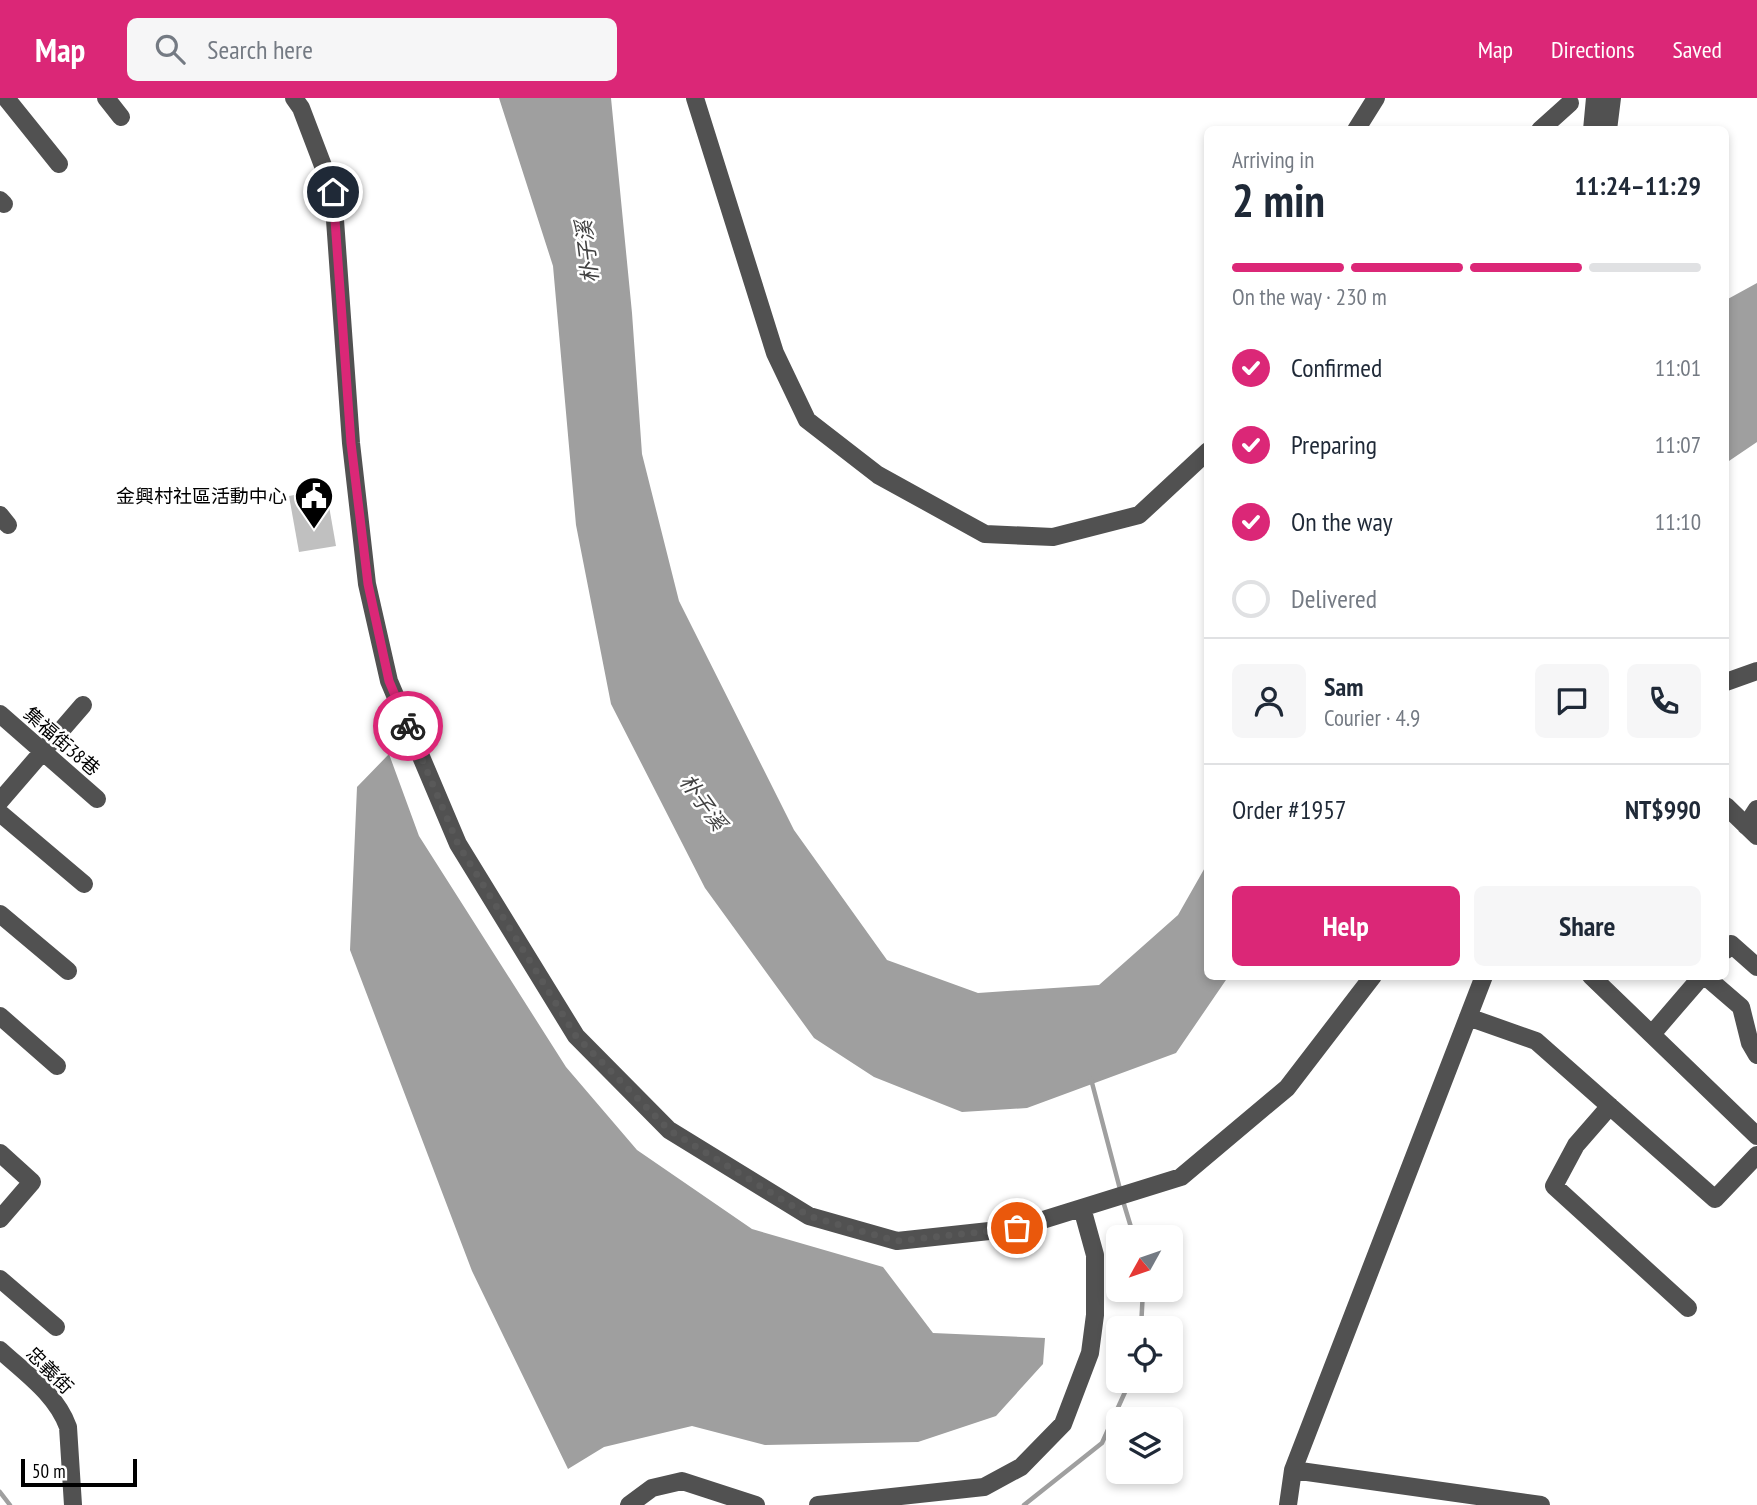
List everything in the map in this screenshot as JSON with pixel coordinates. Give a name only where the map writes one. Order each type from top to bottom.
[{"type":"street","points":[[6,98],[58,164]]},
{"type":"street","points":[[106,98],[121,117]]},
{"type":"street","points":[[294,98],[333,192],[354,469],[368,584],[389,681],[458,844],[576,1036],[669,1130],[809,1216],[897,1241],[1017,1228],[1181,1177],[1287,1088],[1370,980]]},
{"type":"street","points":[[695,98],[775,353],[807,420],[878,475],[985,534],[1052,537],[1139,515],[1204,455]]},
{"type":"street","points":[[1358,126],[1376,98]]},
{"type":"street","points":[[1593,126],[1603,100]]},
{"type":"street","points":[[1603,100],[1607,126]]},
{"type":"street","points":[[1544,126],[1570,103]]},
{"type":"street","points":[[1729,684],[1757,671]]},
{"type":"street","points":[[0,801],[83,705]]},
{"type":"street","name":"集福街38巷","points":[[0,714],[97,799]]},
{"type":"street","points":[[1729,809],[1751,831],[1757,809]]},
{"type":"street","points":[[0,813],[84,884]]},
{"type":"street","points":[[0,914],[68,971]]},
{"type":"street","points":[[1729,946],[1757,967]]},
{"type":"street","points":[[1288,1505],[1293,1471],[1482,980]]},
{"type":"street","points":[[1595,980],[1757,1136]]},
{"type":"street","points":[[1652,1034],[1699,980]]},
{"type":"street","points":[[1708,980],[1741,1007],[1750,1043],[1757,1055]]},
{"type":"street","points":[[0,1016],[57,1066]]},
{"type":"street","points":[[1468,1017],[1536,1041],[1715,1199],[1757,1155]]},
{"type":"street","points":[[1610,1106],[1576,1144],[1554,1186],[1688,1308]]},
{"type":"street","points":[[0,1153],[32,1182],[0,1219]]},
{"type":"street","points":[[818,1505],[984,1487],[1021,1467],[1063,1424],[1090,1353],[1095,1315],[1095,1255],[1082,1208]]},
{"type":"street","points":[[0,1279],[56,1327]]},
{"type":"street","name":"忠義街","points":[[0,1350],[55,1401],[64,1415],[68,1427],[73,1505]]},
{"type":"street","points":[[1293,1471],[1541,1505]]},
{"type":"street","points":[[629,1505],[652,1489],[682,1481],[756,1505]]},
{"type":"water","name":"朴子溪","points":[[499,98],[611,98],[632,313],[642,454],[679,601],[794,830],[887,960],[978,993],[1099,985],[1178,915],[1204,869],[1204,980],[1226,980],[1176,1053],[1027,1108],[962,1112],[874,1077],[814,1038],[705,888],[611,704],[576,525],[553,266]]},
{"type":"water","points":[[1757,283],[1757,442],[1729,461],[1729,298]]},
{"type":"water","points":[[389,754],[419,836],[566,1067],[637,1150],[752,1229],[883,1267],[933,1333],[1045,1338],[1043,1364],[996,1416],[918,1442],[765,1445],[692,1426],[604,1447],[568,1469],[472,1271],[350,950],[357,787]]},
{"type":"building","name":"金興村社區活動中心","points":[[326,489],[336,546],[299,552],[289,496]]},
{"type":"waterway","points":[[1091,1079],[1121,1193]]},
{"type":"waterway","points":[[1123,1201],[1130,1225]]},
{"type":"waterway","points":[[1142,1302],[1142,1316]]},
{"type":"waterway","points":[[1024,1505],[1102,1443],[1125,1393]]},
{"type":"waterway","points":[[0,1492],[10,1505]]},
{"type":"way so far","points":[[408,726],[458,844],[576,1036],[669,1130],[809,1216],[853,1229],[897,1241],[1017,1228]]},
{"type":"place","name":"金興村社區活動中心","points":[[314,530]]},
{"type":"route","points":[[333,192],[351,443],[368,584],[389,681],[408,726]]}]
